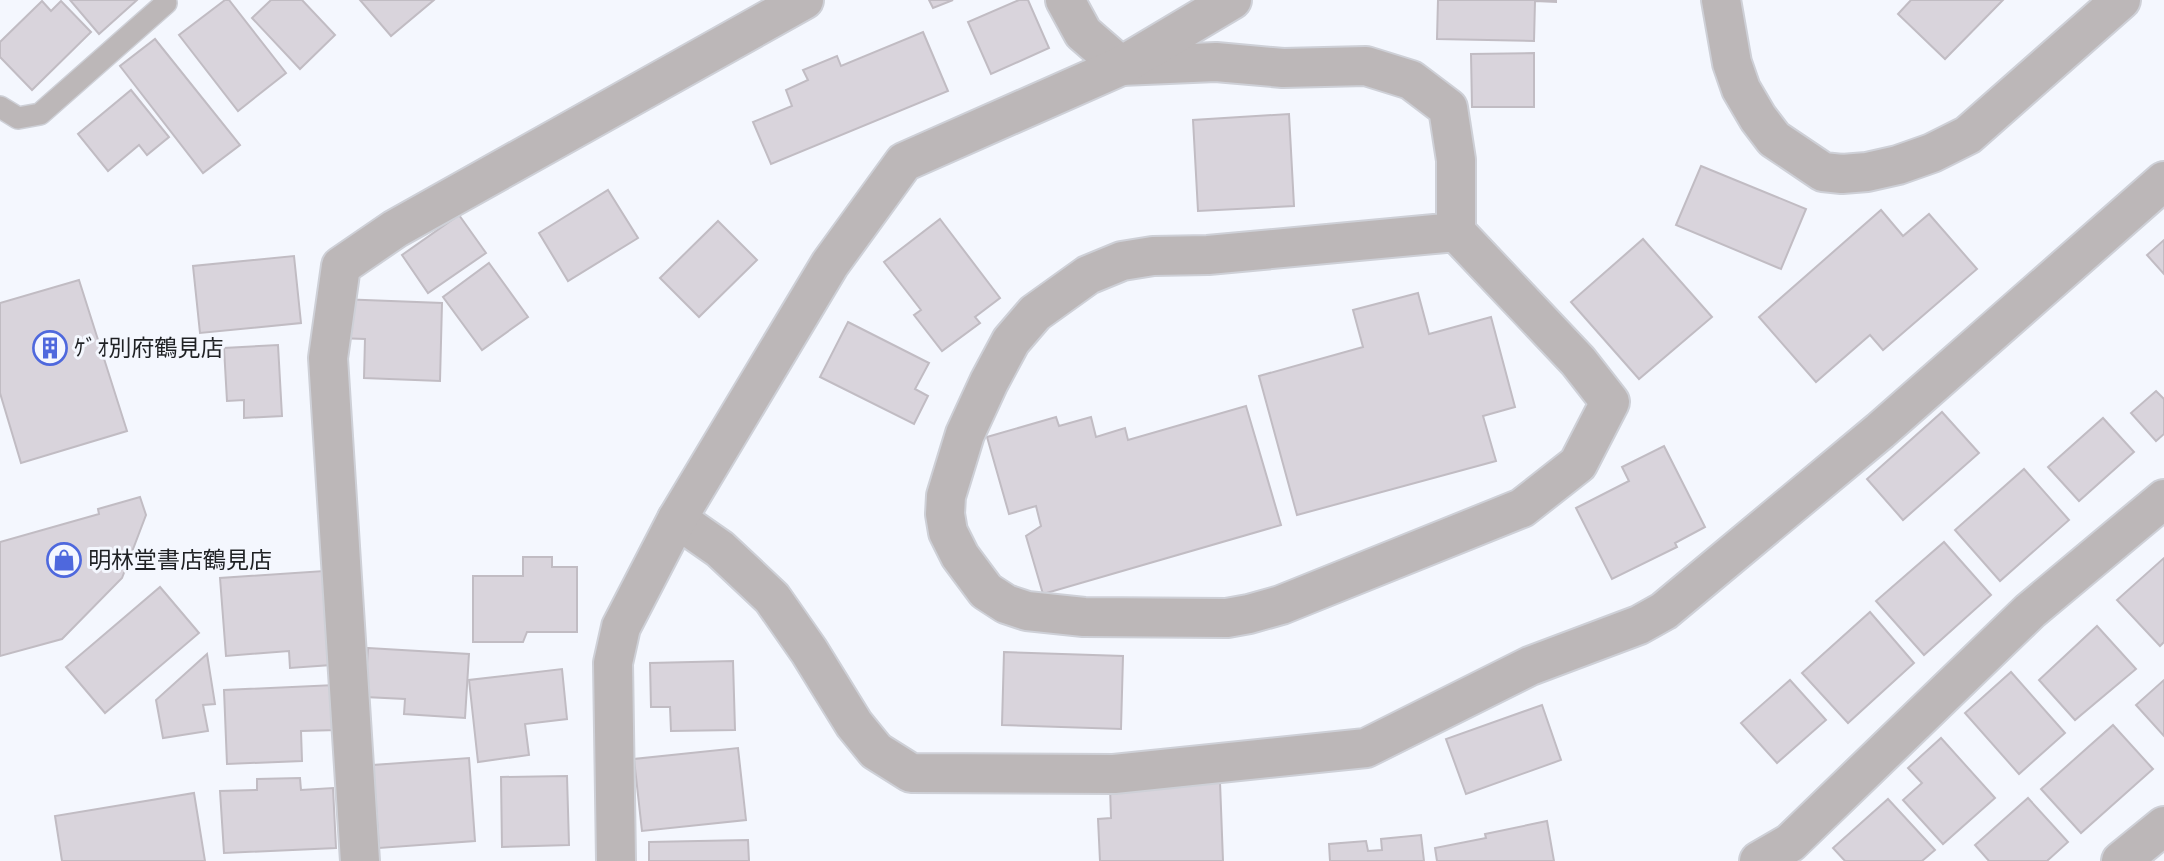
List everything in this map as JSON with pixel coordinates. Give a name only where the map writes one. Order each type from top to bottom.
[{"type":"street","points":[[360,861],[328,358],[341,266],[395,229],[804,0]]},
{"type":"street","points":[[1065,0],[1083,33],[1121,66],[1216,62],[1283,68],[1366,66],[1411,80],[1448,108],[1455,160],[1456,232],[1578,361],[1610,402],[1578,464],[1522,508],[1281,605],[1227,618],[1084,617],[1027,611],[1006,604],[986,591],[960,556],[948,532],[944,514],[946,496],[965,434],[1011,341],[1035,313],[1088,275],[1122,261],[1153,256],[1208,255],[1456,232]]},
{"type":"street","points":[[616,861],[613,663],[621,627],[677,519],[830,264],[904,162],[1121,66],[1231,0]]},
{"type":"street","points":[[1721,0],[1732,63],[1741,89],[1758,118],[1774,139],[1824,172],[1842,174],[1898,165],[1932,153],[1968,135],[2121,0]]},
{"type":"street","points":[[677,519],[720,549],[772,597],[809,651],[853,724],[876,751],[911,773],[1114,774],[1366,748],[1530,666],[1640,625],[1664,611],[1880,431],[2164,181]]},
{"type":"street","points":[[1784,855],[2030,611],[2164,499]]},
{"type":"street","points":[[2122,861],[2164,826]]},
{"type":"lane","points":[[0,107],[18,118],[40,114],[166,1]]},
{"type":"building","points":[[70,0],[137,0],[99,34]]},
{"type":"building","points":[[225,0],[229,0],[286,73],[238,111],[179,35]]},
{"type":"building","points":[[271,0],[302,0],[335,35],[300,69],[252,18]]},
{"type":"building","points":[[360,0],[434,0],[391,36]]},
{"type":"building","points":[[929,0],[953,0],[933,8]]},
{"type":"building","points":[[1019,0],[1028,0],[1049,48],[991,74],[968,22]]},
{"type":"building","points":[[1438,0],[1556,0],[1556,2],[1535,1],[1534,41],[1437,39]]},
{"type":"building","points":[[1911,0],[2003,0],[1945,59],[1898,14]]},
{"type":"building","points":[[42,1],[51,11],[61,1],[91,32],[32,90],[0,57],[0,42]]},
{"type":"building","points":[[923,32],[948,91],[771,164],[753,122],[792,106],[786,90],[808,80],[803,70],[837,56],[841,66]]},
{"type":"building","points":[[155,39],[240,145],[203,173],[120,66]]},
{"type":"building","points":[[1534,53],[1534,107],[1472,107],[1471,54]]},
{"type":"building","points":[[131,90],[169,137],[147,155],[139,145],[108,171],[78,134]]},
{"type":"building","points":[[1289,114],[1294,206],[1198,211],[1193,120]]},
{"type":"building","points":[[1701,166],[1806,209],[1781,269],[1676,225]]},
{"type":"building","points":[[608,190],[638,238],[568,281],[539,233]]},
{"type":"building","points":[[1881,210],[1903,236],[1929,214],[1977,269],[1883,350],[1870,335],[1816,382],[1759,317]]},
{"type":"building","points":[[459,215],[486,253],[428,293],[402,255]]},
{"type":"building","points":[[940,219],[1000,298],[975,317],[980,323],[942,351],[914,315],[921,310],[884,262]]},
{"type":"building","points":[[718,221],[757,260],[699,317],[660,278]]},
{"type":"building","points":[[1643,239],[1712,317],[1639,379],[1571,302]]},
{"type":"building","points":[[2164,240],[2164,274],[2147,255]]},
{"type":"building","points":[[294,256],[301,323],[200,333],[193,266]]},
{"type":"building","points":[[489,263],[528,317],[482,350],[443,297]]},
{"type":"building","name":"ｹﾞｵ別府鶴見店","points":[[79,280],[127,431],[21,463],[0,393],[0,303]]},
{"type":"building","points":[[1418,293],[1429,334],[1491,317],[1515,407],[1483,416],[1496,461],[1297,515],[1259,376],[1363,347],[1353,310]]},
{"type":"building","points":[[339,299],[442,303],[440,381],[364,378],[365,339],[337,338]]},
{"type":"building","points":[[848,322],[929,363],[915,389],[928,396],[914,424],[820,377]]},
{"type":"building","points":[[278,345],[282,416],[244,418],[244,400],[227,401],[224,348]]},
{"type":"building","points":[[2156,391],[2164,399],[2164,434],[2156,441],[2131,413]]},
{"type":"building","points":[[1246,406],[1281,525],[1043,594],[1026,536],[1041,526],[1036,506],[1009,514],[987,437],[1056,417],[1059,426],[1091,417],[1096,437],[1125,428],[1128,440]]},
{"type":"building","points":[[1942,412],[1979,453],[1903,520],[1867,479]]},
{"type":"building","points":[[2103,418],[2134,452],[2079,501],[2048,467]]},
{"type":"building","points":[[1664,446],[1705,527],[1675,543],[1677,547],[1612,579],[1576,508],[1629,481],[1622,467]]},
{"type":"building","points":[[2024,469],[2069,520],[2000,581],[1955,530]]},
{"type":"building","name":"明林堂書店鶴見店","points":[[140,497],[146,515],[122,578],[62,639],[0,656],[0,542],[99,514],[98,509]]},
{"type":"building","points":[[1944,542],[1991,595],[1924,655],[1876,601]]},
{"type":"building","points":[[523,557],[552,557],[552,567],[577,567],[577,632],[527,632],[523,642],[473,642],[473,576],[523,576]]},
{"type":"building","points":[[2164,558],[2164,642],[2160,646],[2117,600]]},
{"type":"building","points":[[324,571],[331,665],[290,668],[289,651],[226,656],[220,578]]},
{"type":"building","points":[[160,587],[199,633],[105,713],[66,667]]},
{"type":"building","points":[[1870,612],[1914,663],[1848,723],[1802,673]]},
{"type":"building","points":[[2097,626],[2136,669],[2075,720],[2039,680]]},
{"type":"building","points":[[368,648],[469,654],[465,718],[404,714],[405,699],[365,697]]},
{"type":"building","points":[[1004,652],[1123,656],[1121,729],[1002,725]]},
{"type":"building","points":[[207,654],[215,704],[203,705],[208,731],[163,738],[156,700]]},
{"type":"building","points":[[733,661],[735,730],[671,731],[670,707],[651,707],[650,663]]},
{"type":"building","points":[[562,669],[567,719],[525,724],[529,755],[478,762],[469,680]]},
{"type":"building","points":[[2011,672],[2065,733],[2019,774],[1965,713]]},
{"type":"building","points":[[1790,680],[1826,720],[1777,763],[1741,723]]},
{"type":"building","points":[[2164,680],[2164,736],[2136,705]]},
{"type":"building","points":[[335,685],[337,730],[301,731],[302,761],[227,764],[224,690]]},
{"type":"building","points":[[1542,705],[1561,760],[1466,794],[1446,739]]},
{"type":"building","points":[[2113,725],[2153,769],[2081,833],[2041,789]]},
{"type":"building","points":[[1941,738],[1995,798],[1943,844],[1903,800],[1922,783],[1908,768]]},
{"type":"building","points":[[738,748],[746,820],[642,831],[634,759]]},
{"type":"building","points":[[469,758],[475,841],[379,848],[373,765]]},
{"type":"building","points":[[567,776],[569,845],[502,847],[501,777]]},
{"type":"building","points":[[300,778],[301,790],[333,788],[336,848],[224,853],[220,791],[257,790],[257,779]]},
{"type":"building","points":[[1220,782],[1223,861],[1100,861],[1098,819],[1111,818],[1110,787]]},
{"type":"building","points":[[194,793],[205,861],[62,861],[55,816]]},
{"type":"building","points":[[2028,798],[2068,842],[2047,861],[1989,861],[1975,845]]},
{"type":"building","points":[[1888,799],[1935,850],[1922,861],[1845,861],[1833,848]]},
{"type":"building","points":[[1547,821],[1554,861],[1437,861],[1435,848],[1486,838],[1485,834]]},
{"type":"building","points":[[1421,835],[1424,861],[1330,861],[1329,844],[1366,841],[1368,851],[1382,850],[1381,839]]},
{"type":"building","points":[[748,840],[749,861],[649,861],[649,842]]},
{"type":"place","name":"ｹﾞｵ別府鶴見店","points":[[50,348]]},
{"type":"place","name":"明林堂書店鶴見店","points":[[64,560]]}]
